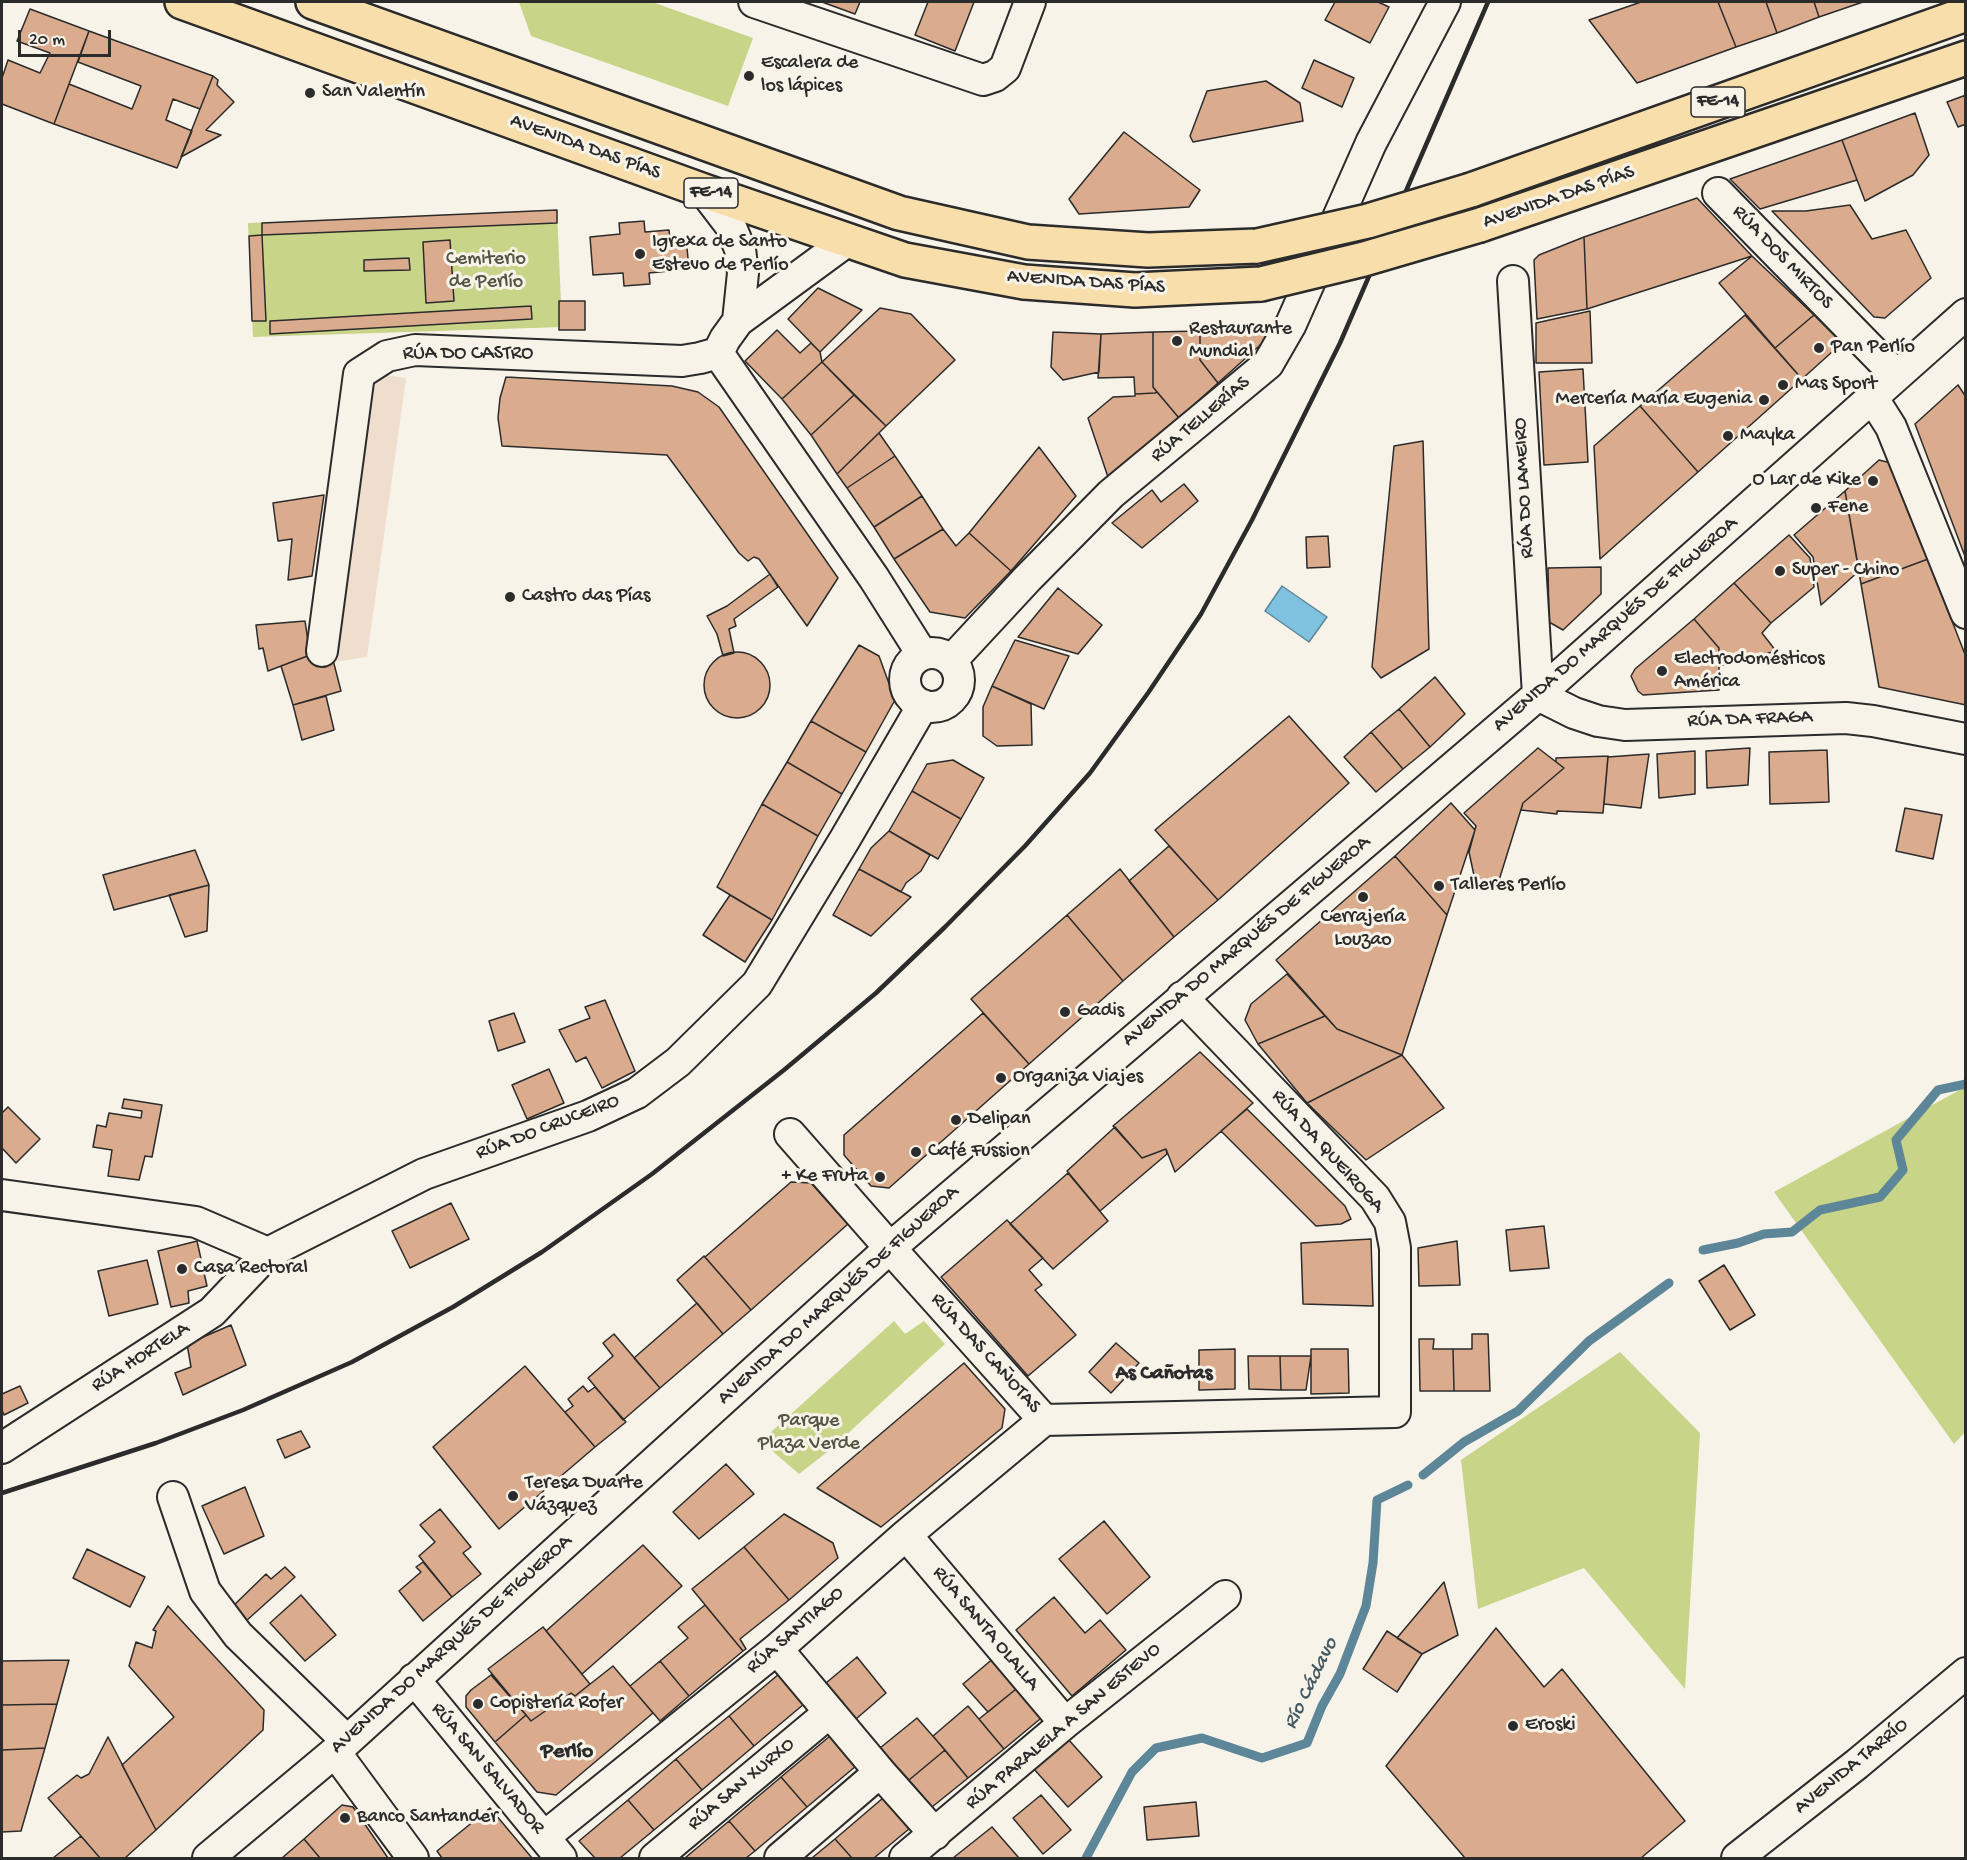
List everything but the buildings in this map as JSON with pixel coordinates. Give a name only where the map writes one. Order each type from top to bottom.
[{"type":"highway","name":"AVENIDA DAS PÍAS","points":[[182,2],[704,191],[905,260],[1024,282],[1135,290],[1261,284],[1364,259],[1480,225],[1965,58]]},
{"type":"highway","name":"AVENIDA DAS PÍAS","points":[[313,2],[899,213],[1028,242],[1148,250],[1257,246],[1368,221],[1471,190],[1965,14]]},
{"type":"street","points":[[754,2],[983,80],[995,76],[1005,68],[1030,2]]},
{"type":"street","name":"RÚA TELLERÍAS","points":[[951,661],[1028,578],[1111,494],[1268,364],[1291,324],[1371,143],[1445,2]]},
{"type":"street","points":[[704,191],[730,225],[740,249],[743,273],[738,321]]},
{"type":"street","name":"RÚA DOS MIRTOS","points":[[1718,193],[1896,375]]},
{"type":"street","points":[[847,241],[738,321],[718,353],[874,578],[922,654]]},
{"type":"street","name":"RÚA DO LAMEIRO","points":[[1513,281],[1538,695]]},
{"type":"street","name":"AVENIDA DO MARQUÉS DE FIGUEROA","points":[[208,1858],[341,1746],[890,1248],[1538,695],[1965,314]]},
{"type":"street","name":"RÚA DO CASTRO","points":[[322,651],[359,374],[387,356],[415,350],[682,361],[718,353]]},
{"type":"street","points":[[1872,397],[1891,427],[1965,614]]},
{"type":"street","points":[[930,653],[940,654],[951,661],[959,677],[953,696],[942,705],[933,706],[923,705],[910,696],[905,683],[905,674],[914,659],[922,654],[930,653]]},
{"type":"street","name":"RÚA DA FRAGA","points":[[1538,695],[1598,722],[1625,725],[1846,718],[1965,739]]},
{"type":"street","name":"RÚA DO CRUCEIRO","points":[[268,1253],[424,1174],[588,1116],[636,1093],[678,1062],[757,984],[923,705]]},
{"type":"street","name":"RÚA DA QUEIROGA","points":[[1182,997],[1375,1198],[1390,1222],[1395,1248],[1395,1412]]},
{"type":"street","name":"RÚA DAS CAÑOTAS","points":[[790,1134],[1044,1420],[1395,1412]]},
{"type":"street","points":[[2,1195],[196,1222],[268,1253]]},
{"type":"street","name":"RÚA HORTELA","points":[[2,1448],[212,1312],[268,1253]]},
{"type":"street","name":"RÚA SANTIAGO","points":[[553,1848],[906,1535],[1044,1420]]},
{"type":"street","points":[[173,1497],[206,1591],[237,1635],[341,1746],[413,1858]]},
{"type":"street","name":"RÚA SANTA OLALLA","points":[[906,1535],[1065,1723]]},
{"type":"street","name":"RÚA PARALELA A SAN ESTEVO","points":[[905,1858],[1065,1723],[1225,1596]]},
{"type":"street","points":[[777,1649],[935,1834]]},
{"type":"street","name":"AVENIDA TARRÍO","points":[[1737,1858],[1857,1764],[1965,1673]]},
{"type":"street","name":"RÚA SAN SALVADOR","points":[[414,1679],[553,1848]]},
{"type":"street","name":"RÚA SAN XURXO","points":[[655,1858],[830,1712]]},
{"type":"street","points":[[780,1858],[880,1772]]},
{"type":"shaded area","points":[[376,374],[406,378],[367,657],[335,662]]},
{"type":"green space","points":[[519,2],[652,2],[753,38],[728,106],[531,36]]},
{"type":"green space","name":"Cemiterio de Perlío","points":[[557,210],[562,327],[253,337],[248,223]]},
{"type":"green space","points":[[1965,1087],[1966,1431],[1954,1444],[1774,1192]]},
{"type":"green space","name":"Parque Plaza Verde","points":[[894,1321],[905,1334],[924,1321],[945,1344],[831,1449],[799,1474],[761,1441]]},
{"type":"green space","points":[[1620,1352],[1700,1433],[1685,1689],[1584,1568],[1478,1609],[1461,1460]]},
{"type":"water","points":[[1282,586],[1327,617],[1309,642],[1265,611]]},
{"type":"waterway","name":"Río Cádavo","points":[[1703,1250],[1738,1243],[1764,1234],[1792,1232],[1820,1210],[1880,1197],[1903,1170],[1896,1140],[1938,1090],[1966,1084]]},
{"type":"waterway","name":"Río Cádavo","points":[[1423,1475],[1464,1442],[1518,1411],[1589,1341],[1669,1283]]},
{"type":"waterway","name":"Río Cádavo","points":[[1086,1858],[1132,1772],[1156,1748],[1202,1738],[1262,1758],[1307,1743],[1322,1706],[1340,1674],[1366,1606],[1373,1563],[1377,1500],[1408,1485]]},
{"type":"railway","points":[[2,1493],[156,1443],[243,1410],[352,1362],[453,1307],[542,1252],[652,1174],[784,1070],[876,993],[945,927],[1025,846],[1090,773],[1201,614],[1252,520],[1340,343],[1488,2]]},
{"type":"place","name":"Escalera de los lápices","points":[[749,76]]},
{"type":"place","name":"San Valentín","points":[[310,93]]},
{"type":"place","name":"Igrexa de Santo Estevo de Perlío","points":[[640,254]]},
{"type":"place","name":"Restaurante Mundial","points":[[1177,341]]},
{"type":"place","name":"Pan Perlío","points":[[1819,348]]},
{"type":"place","name":"Mas Sport","points":[[1783,385]]},
{"type":"place","name":"Mercería María Eugenia","points":[[1764,400]]},
{"type":"place","name":"Mayka","points":[[1728,436]]},
{"type":"place","name":"O Lar de Kike","points":[[1873,481]]},
{"type":"place","name":"Fene","points":[[1816,508]]},
{"type":"place","name":"Super - Chino","points":[[1780,571]]},
{"type":"place","name":"Castro das Pías","points":[[510,597]]},
{"type":"place","name":"Electrodomésticos América","points":[[1662,671]]},
{"type":"place","name":"Talleres Perlío","points":[[1439,886]]},
{"type":"place","name":"Cerrajería Louzao","points":[[1363,897]]},
{"type":"place","name":"Gadis","points":[[1065,1012]]},
{"type":"place","name":"Organiza Viajes","points":[[1001,1078]]},
{"type":"place","name":"Delipan","points":[[956,1120]]},
{"type":"place","name":"Café Fussion","points":[[916,1152]]},
{"type":"place","name":"+ Ke Fruta","points":[[880,1177]]},
{"type":"place","name":"Casa Rectoral","points":[[182,1269]]},
{"type":"place","name":"Teresa Duarte Vázquez","points":[[513,1496]]},
{"type":"place","name":"Copistería Rofer","points":[[478,1704]]},
{"type":"place","name":"Eroski","points":[[1513,1726]]},
{"type":"place","name":"Banco Santander","points":[[345,1818]]},
{"type":"district","name":"As Cañotas","points":[[1164,1375]]},
{"type":"district","name":"Perlío","points":[[567,1753]]}]
